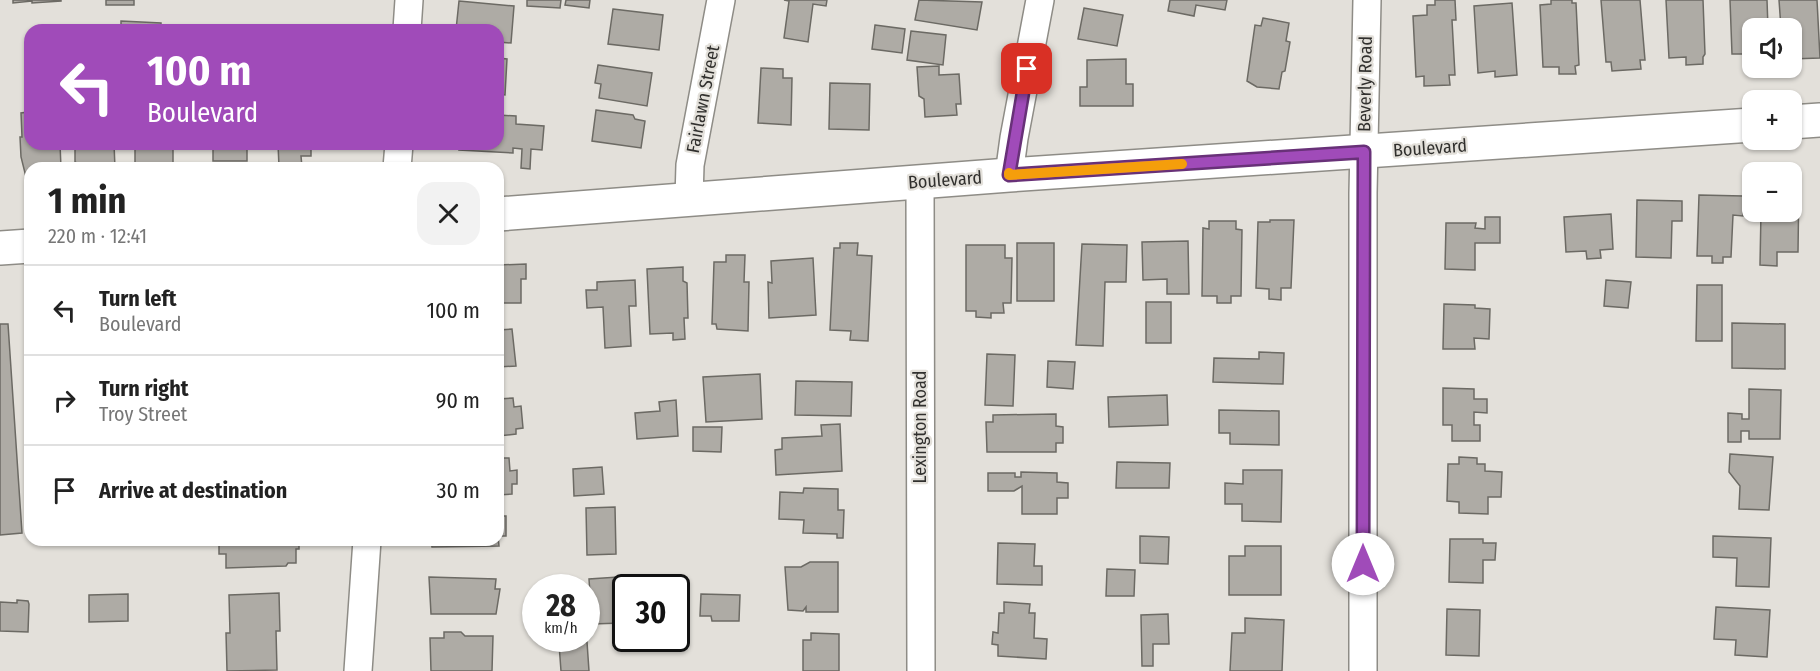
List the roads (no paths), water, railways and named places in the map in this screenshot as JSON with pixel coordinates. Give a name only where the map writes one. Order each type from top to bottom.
[{"type":"main road","points":[[1802,121],[1820,120]]},
{"type":"main road","name":"Boulevard","points":[[504,213],[1009,175],[1742,126]]},
{"type":"main road","points":[[0,248],[24,246]]},
{"type":"street","points":[[407,24],[409,0]]},
{"type":"street","name":"Fairlawn Street","points":[[688,198],[690,165],[721,0]]},
{"type":"street","points":[[1009,175],[1040,0]]},
{"type":"street","name":"Beverly Road","points":[[1363,671],[1364,152],[1367,0]]},
{"type":"street","name":"Lexington Road","points":[[920,182],[921,671]]},
{"type":"street","points":[[358,671],[367,546]]}]
